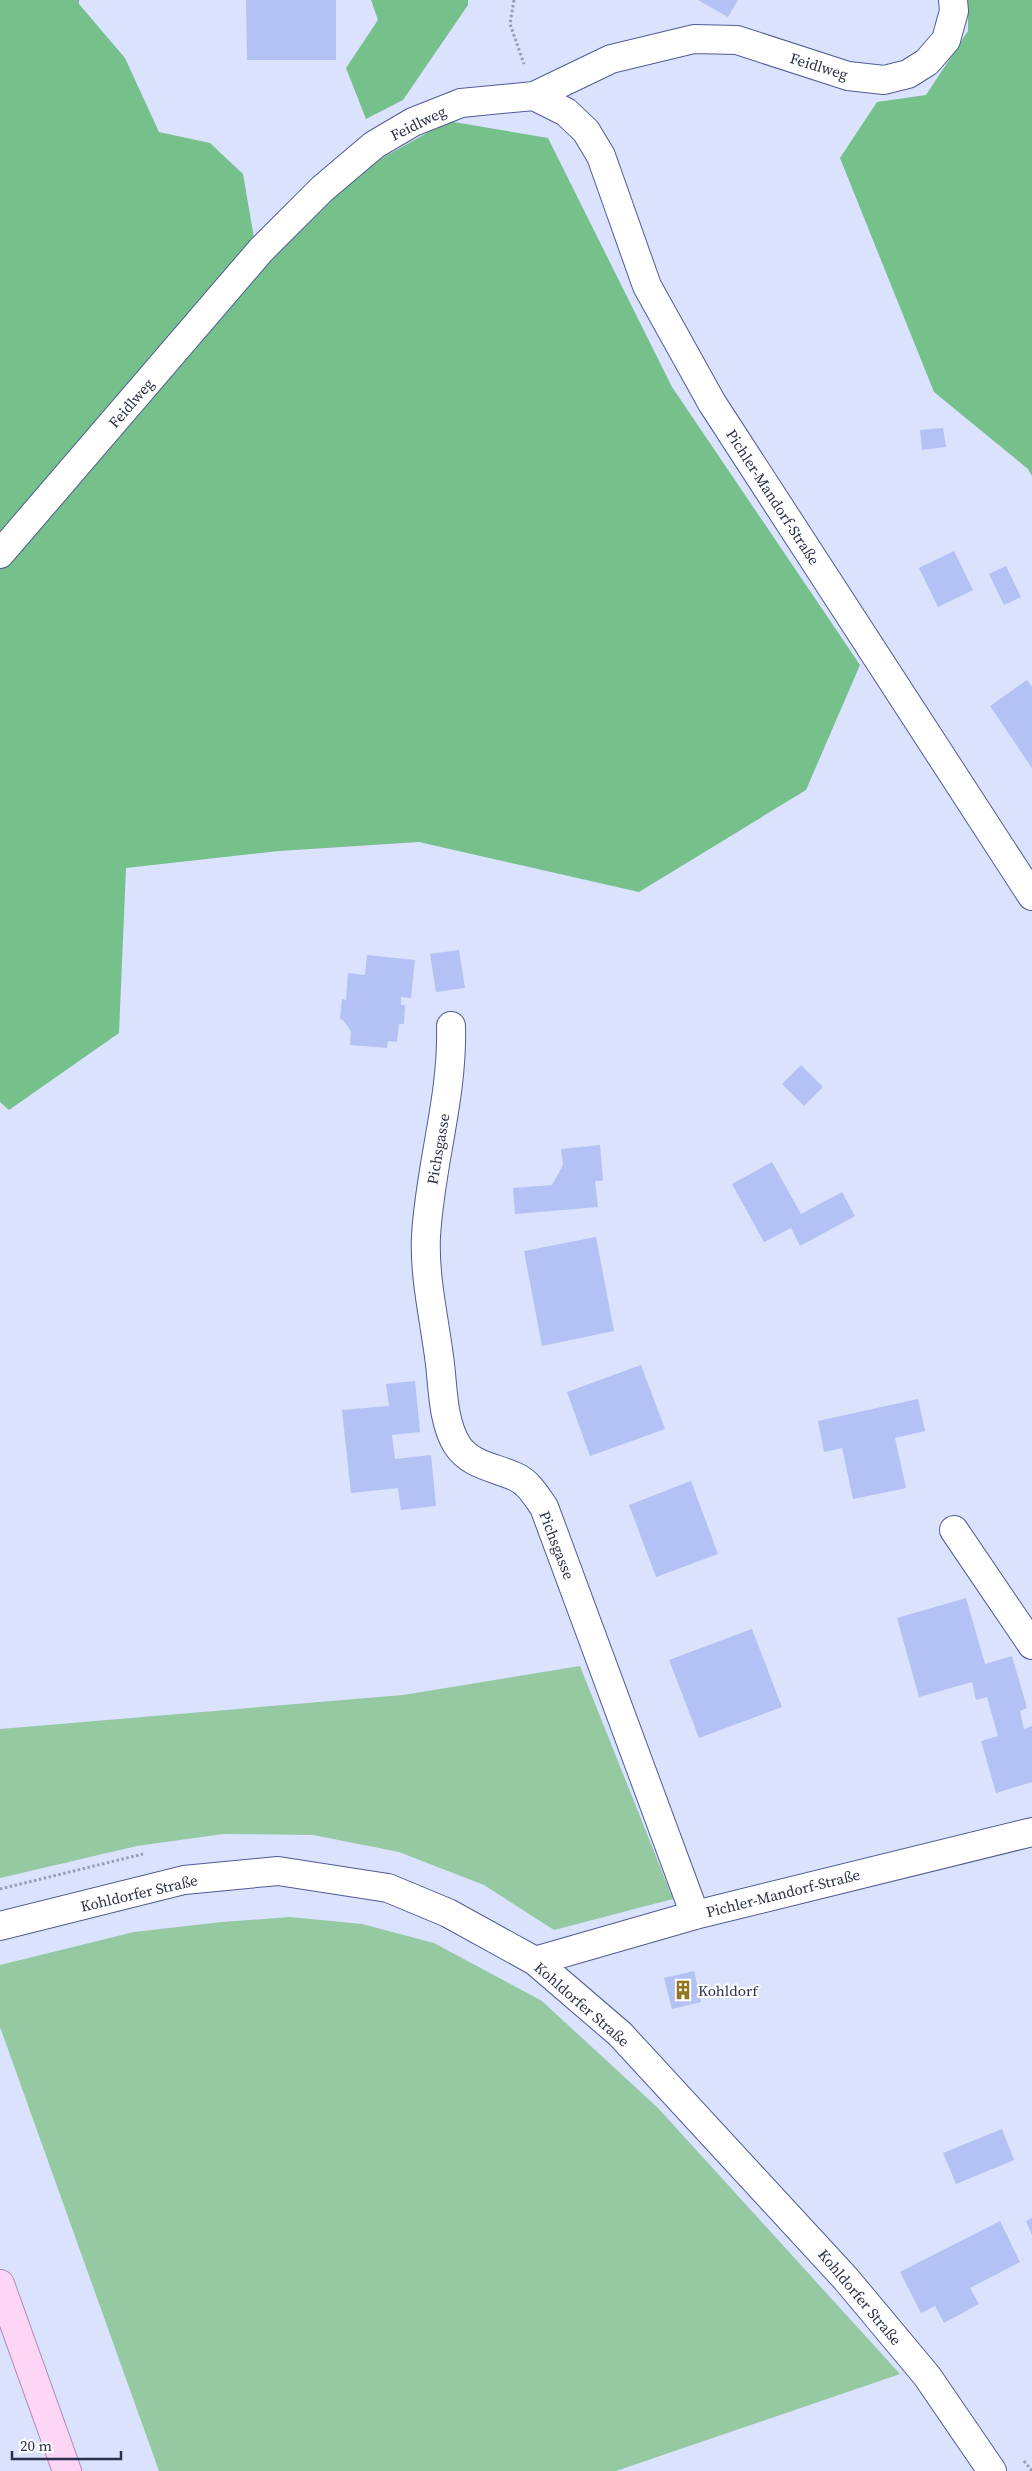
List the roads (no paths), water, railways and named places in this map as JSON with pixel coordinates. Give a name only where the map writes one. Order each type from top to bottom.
[{"type":"main road","points":[[0,2284],[67,2471]]},
{"type":"street","name":"Feidlweg","points":[[0,554],[261,250],[337,177],[374,145],[412,122],[461,103],[534,96],[611,59],[694,39],[737,40],[848,76],[884,80],[908,74],[921,66],[946,40],[954,11],[953,0]]},
{"type":"street","name":"Pichler-Mandorf-Straße","points":[[534,96],[566,112],[586,131],[601,156],[647,286],[712,403],[1032,896]]},
{"type":"street","name":"Pichsgasse","points":[[451,1026],[450,1080],[430,1199],[426,1238],[428,1276],[448,1422],[458,1446],[474,1462],[516,1477],[529,1486],[544,1507],[695,1915]]},
{"type":"street","points":[[954,1530],[1032,1645]]},
{"type":"street","name":"Pichler-Mandorf-Straße","points":[[535,1961],[695,1915],[1032,1832]]},
{"type":"street","name":"Kohldorfer Straße","points":[[0,1926],[184,1880],[278,1871],[388,1888],[448,1913],[535,1961],[620,2034],[846,2279],[927,2376],[992,2471]]},
{"type":"place","name":"Kohldorf","points":[[683,1990]]}]
